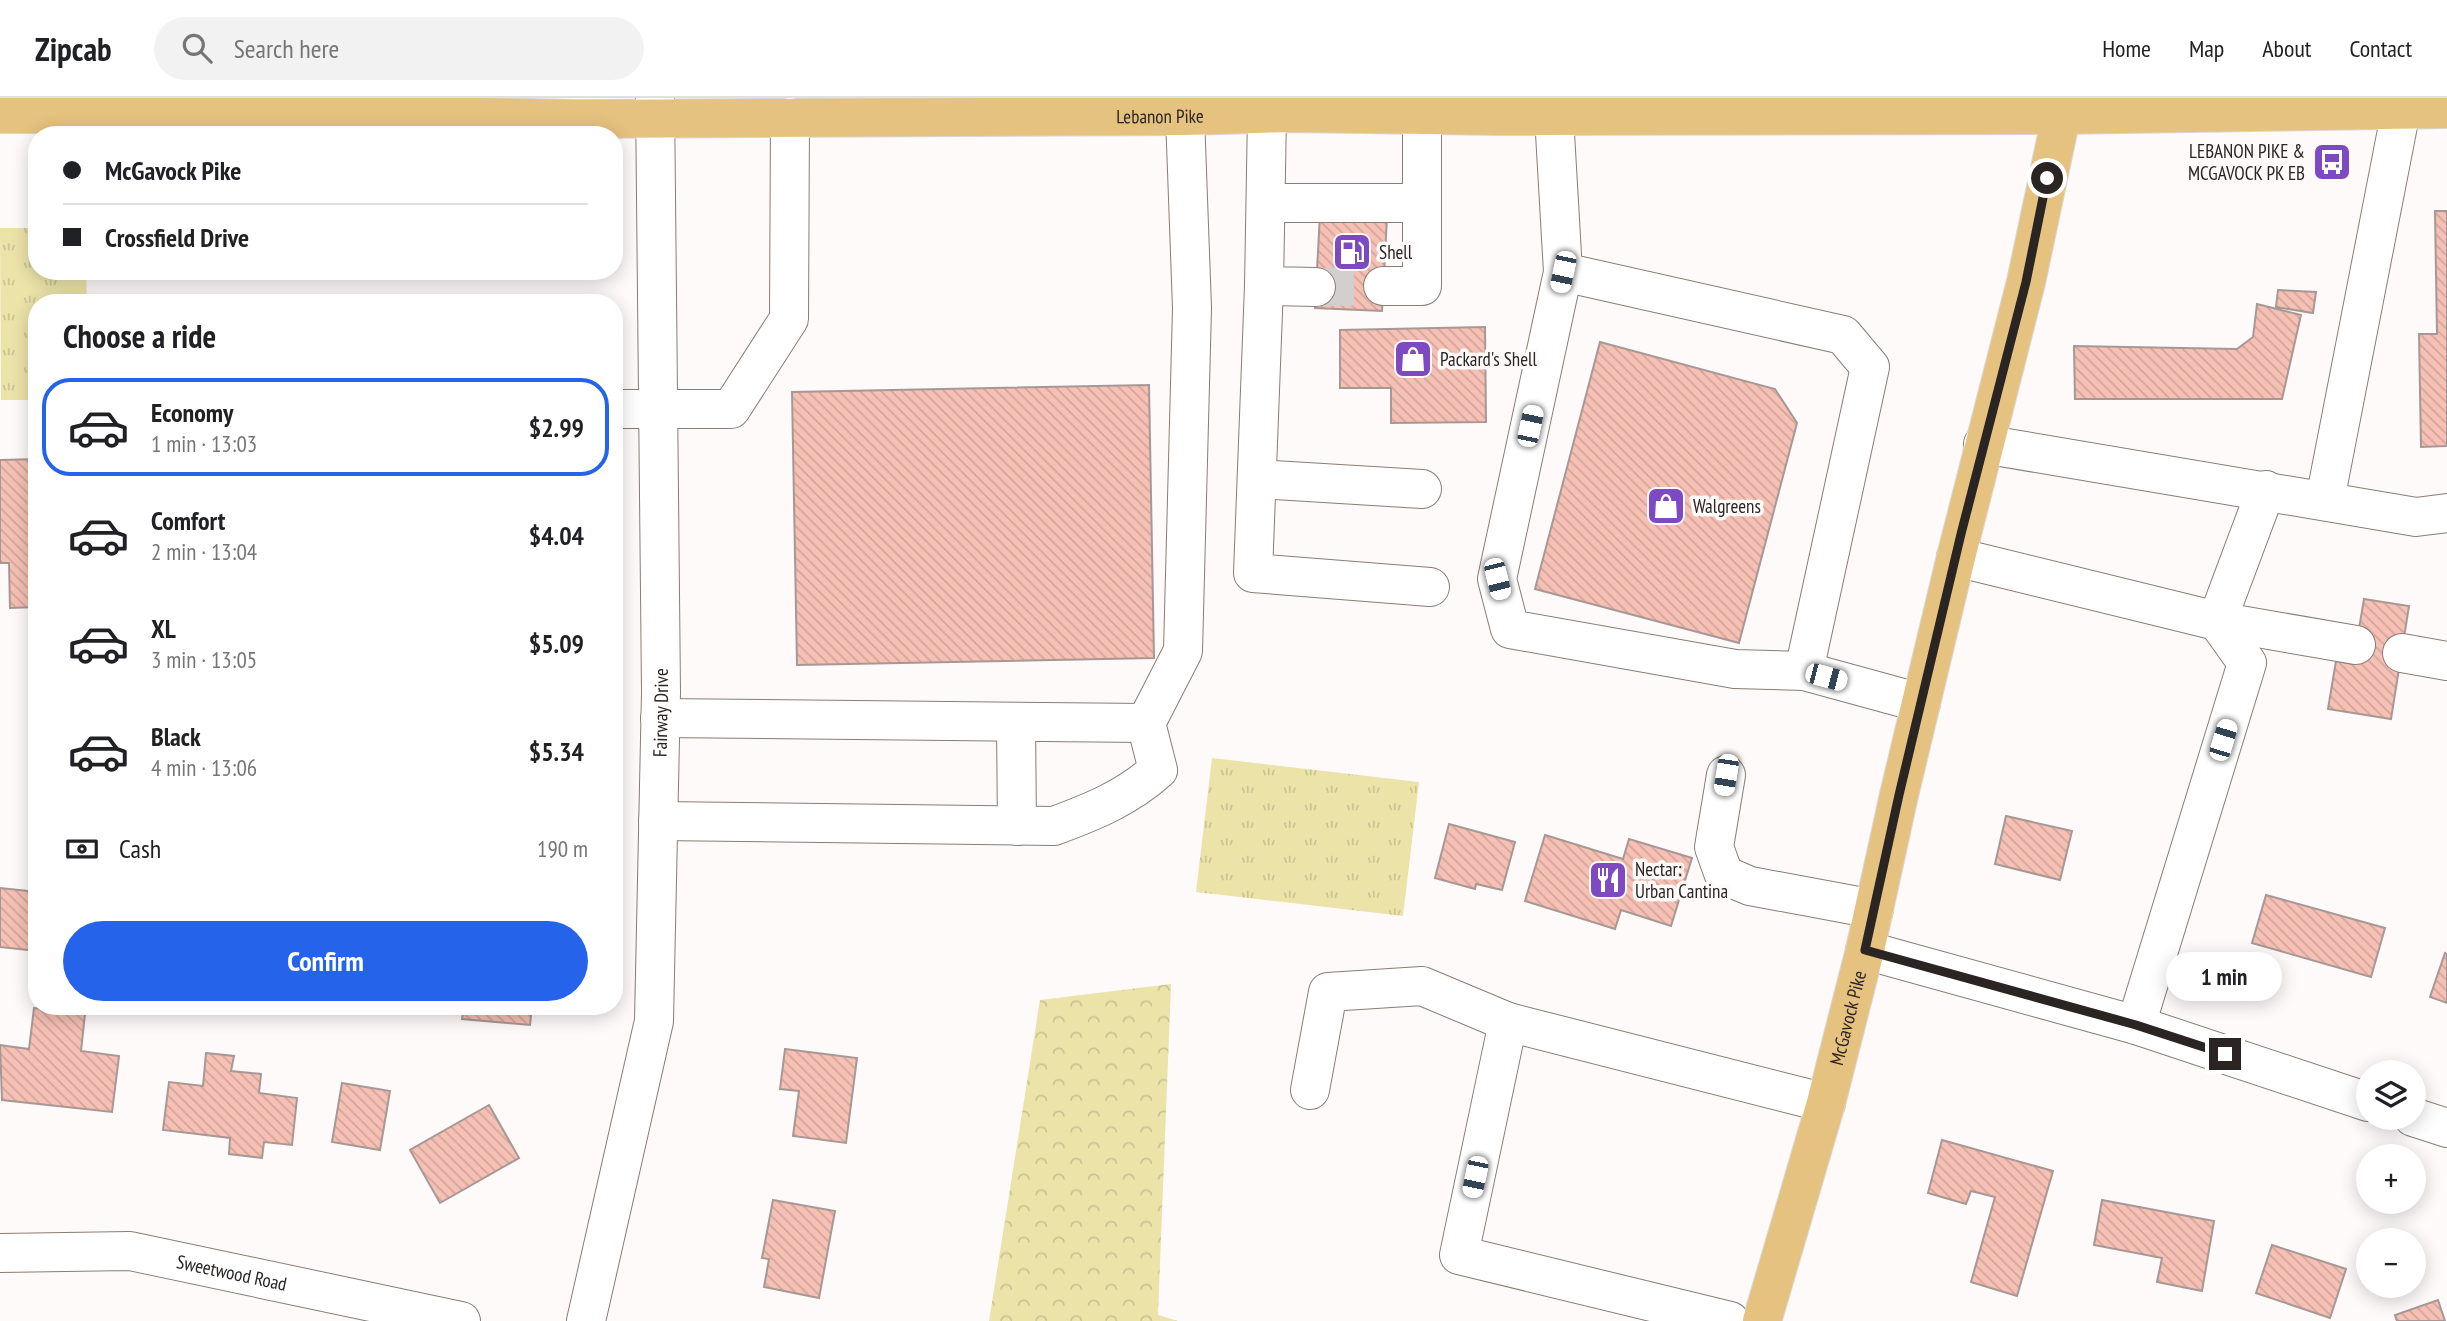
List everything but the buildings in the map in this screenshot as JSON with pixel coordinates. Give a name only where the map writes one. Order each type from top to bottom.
[{"type":"main road","name":"Lebanon Pike","points":[[0,114],[425,107],[576,119],[654,108],[790,117],[928,107],[1053,107],[1185,116],[1283,108],[1422,115],[1544,110],[1896,106],[2447,109]]},
{"type":"main road","name":"McGavock Pike","points":[[1762,1321],[1826,1103],[1865,950],[1983,444],[2026,282],[2063,107]]},
{"type":"street","name":"Fairway Drive","points":[[586,1321],[654,1021],[660,718],[654,108]]},
{"type":"street","points":[[1283,108],[1267,203],[1253,573],[1430,587]]},
{"type":"street","points":[[1544,110],[1563,272],[1497,579],[1510,629],[1735,669],[1804,671],[1921,704]]},
{"type":"street","points":[[2325,500],[2401,110]]},
{"type":"street","points":[[1383,286],[1422,286],[1422,115]]},
{"type":"street","points":[[658,821],[1054,826],[1107,806],[1158,771],[1146,723],[1183,651],[1192,308],[1185,116]]},
{"type":"street","points":[[623,408],[731,409],[789,319],[790,117]]},
{"type":"street","points":[[1267,203],[1422,203]]},
{"type":"street","points":[[1563,272],[1843,335],[1870,367],[1804,671]]},
{"type":"street","points":[[1264,286],[1316,287]]},
{"type":"street","points":[[1983,444],[2416,517],[2447,513]]},
{"type":"street","points":[[1257,479],[1422,489]]},
{"type":"street","points":[[2217,621],[2266,491]]},
{"type":"street","points":[[1956,557],[2217,621],[2356,645]]},
{"type":"street","points":[[2136,1025],[2247,663],[2217,621]]},
{"type":"street","points":[[2402,653],[2447,661]]},
{"type":"street","points":[[660,718],[1146,723]]},
{"type":"street","points":[[1016,722],[1017,826]]},
{"type":"street","points":[[1726,775],[1714,847],[1724,875],[1750,886],[1874,909]]},
{"type":"street","points":[[1865,950],[2136,1025],[2356,1098]]},
{"type":"street","points":[[1310,1090],[1328,992],[1422,986],[1508,1022],[1826,1103]]},
{"type":"street","points":[[1508,1022],[1459,1255],[1730,1321]]},
{"type":"street","points":[[2426,1121],[2447,1128]]},
{"type":"street","name":"Sweetwood Road","points":[[0,1253],[130,1251],[461,1321]]},
{"type":"green space","points":[[0,228],[28,228],[28,280],[86,280],[87,294],[28,294],[28,400],[1,400]]},
{"type":"green space","points":[[1212,758],[1419,782],[1403,916],[1196,892]]},
{"type":"green space","points":[[1171,984],[1158,1315],[1178,1321],[989,1321],[1040,1000]]},
{"type":"tunnel","points":[[1316,287],[1383,286]]},
{"type":"place","name":"LEBANON PIKE & MCGAVOCK PK EB","points":[[2332,162]]},
{"type":"place","name":"Shell","points":[[1352,252]]},
{"type":"place","name":"Packard's Shell","points":[[1413,359]]},
{"type":"place","name":"Walgreens","points":[[1666,506]]},
{"type":"place","name":"Nectar: Urban Cantina","points":[[1608,880]]},
{"type":"route","points":[[2047,178],[2026,282],[1961,534],[1865,950],[2136,1025],[2225,1054]]}]
